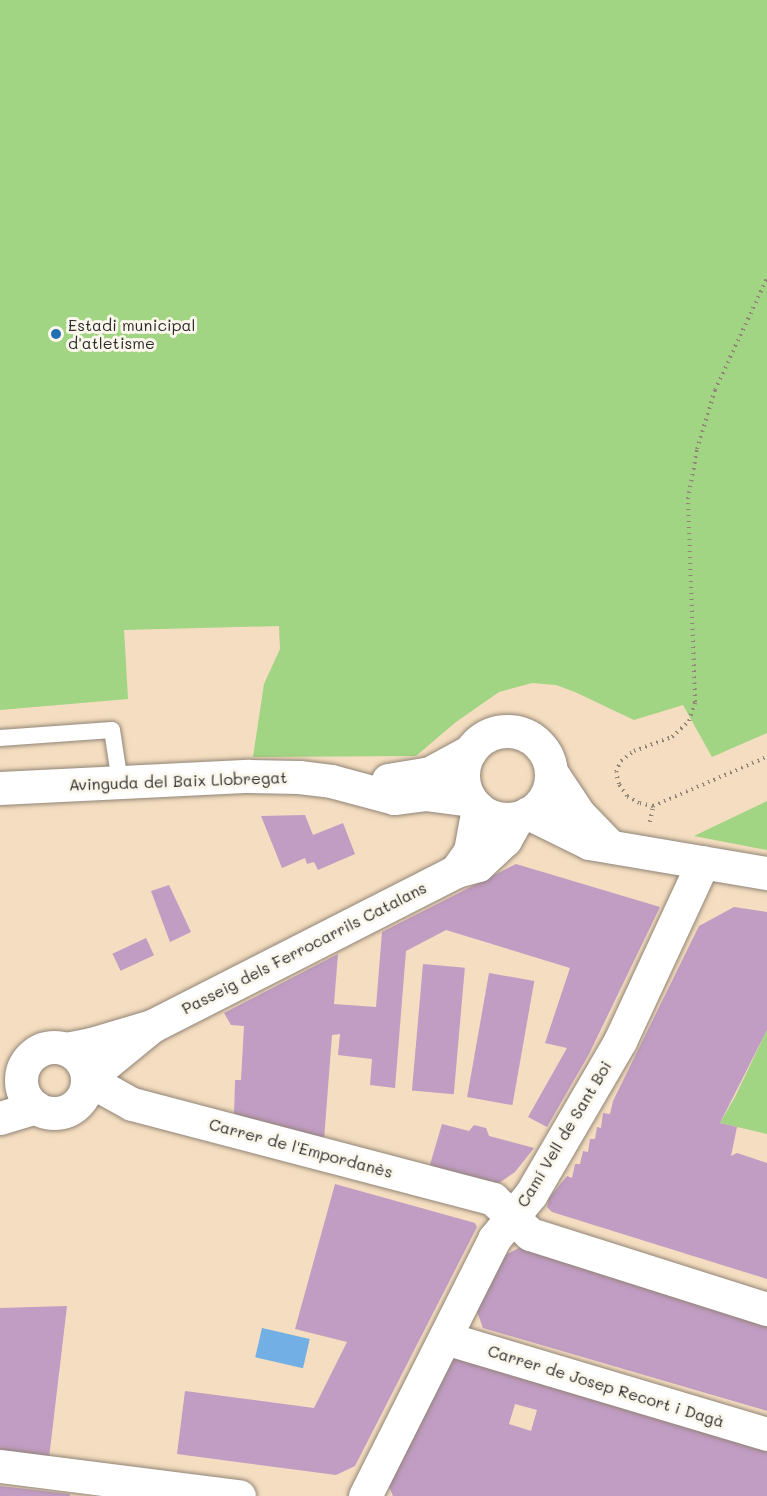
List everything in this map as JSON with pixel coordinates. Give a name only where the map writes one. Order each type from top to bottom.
[{"type":"street","points":[[456,871],[470,851],[474,804],[463,778],[465,761],[470,751],[491,734],[505,731],[530,738],[541,747],[550,772],[579,814],[611,848]]},
{"type":"street","name":"Avinguda del Baix Llobregat","points":[[355,786],[371,780],[404,779],[430,773],[470,751]]},
{"type":"street","points":[[522,816],[545,796],[550,772]]},
{"type":"street","name":"Avinguda del Baix Llobregat","points":[[0,788],[299,777],[355,786],[374,795],[394,798],[426,794],[474,804]]},
{"type":"street","points":[[474,804],[496,818],[522,816],[611,848],[767,873]]},
{"type":"street","name":"Passeig dels Ferrocarrils Catalans","points":[[66,1049],[152,1026],[456,871],[478,865],[492,854],[522,816]]},
{"type":"street","name":"Camí Vell de Sant Boi","points":[[365,1496],[495,1239],[531,1194],[620,1041],[703,862]]},
{"type":"street","name":"Passeig dels Ferrocarrils Catalans","points":[[87,1079],[152,1026]]},
{"type":"street","points":[[51,1047],[66,1049],[83,1064],[87,1079],[83,1096],[67,1110],[45,1112],[12,1095],[26,1062],[41,1049],[51,1047]]},
{"type":"street","name":"Carrer de l'Empordanès","points":[[87,1079],[132,1104],[493,1199],[530,1234],[767,1309]]},
{"type":"street","name":"Carrer de Josep Recort i Dagà","points":[[445,1338],[767,1434]]},
{"type":"street","points":[[0,1466],[239,1496]]},
{"type":"lane","points":[[0,738],[112,730],[120,782]]},
{"type":"path","points":[[767,278],[715,390],[697,449],[688,499],[695,702],[689,722],[672,737],[634,751],[621,761],[616,772],[619,784],[627,796],[639,803],[653,806],[767,756]]},
{"type":"path","points":[[643,853],[653,806]]},
{"type":"green space","points":[[0,0],[767,0],[767,733],[712,757],[683,705],[634,720],[556,685],[532,683],[499,692],[456,722],[416,756],[253,757],[264,684],[280,649],[279,626],[124,630],[128,699],[0,710]]},
{"type":"green space","points":[[767,801],[767,850],[694,836]]},
{"type":"green space","points":[[767,1030],[767,1134],[720,1123],[735,1097]]},
{"type":"water","points":[[262,1328],[310,1339],[303,1368],[255,1357]]},
{"type":"building","points":[[305,815],[313,835],[343,823],[355,854],[318,870],[314,862],[307,864],[305,858],[282,868],[261,816]]},
{"type":"building","points":[[516,864],[660,907],[589,1054],[547,1127],[528,1117],[567,1048],[545,1043],[570,968],[446,930],[406,951],[395,1088],[370,1085],[372,1059],[338,1055],[340,1034],[332,1035],[324,1140],[234,1116],[235,1080],[241,1080],[244,1026],[231,1025],[224,1013],[338,954],[334,1004],[376,1007],[382,932]]},
{"type":"building","points":[[169,885],[191,932],[170,942],[151,891]]},
{"type":"building","points":[[734,907],[767,912],[767,1030],[720,1123],[737,1127],[731,1156],[737,1153],[767,1163],[767,1279],[552,1212],[547,1207],[549,1198],[567,1176],[572,1178],[575,1164],[580,1164],[583,1151],[588,1152],[590,1139],[595,1139],[597,1127],[601,1128],[603,1113],[610,1114],[613,1101],[699,926]]},
{"type":"building","points":[[146,938],[154,955],[120,971],[112,954]]},
{"type":"building","points":[[423,964],[465,968],[454,1094],[412,1091]]},
{"type":"building","points":[[489,973],[534,981],[512,1105],[467,1097]]},
{"type":"building","points":[[442,1124],[469,1131],[474,1125],[486,1128],[489,1136],[534,1148],[515,1172],[499,1183],[429,1168]]},
{"type":"building","points":[[335,1184],[475,1223],[477,1227],[355,1466],[336,1475],[177,1454],[185,1391],[314,1408],[347,1342],[295,1329]]},
{"type":"building","points":[[521,1247],[767,1324],[767,1411],[483,1328],[475,1306],[501,1257]]},
{"type":"building","points":[[67,1306],[49,1458],[0,1453],[0,1308]]},
{"type":"building","points":[[451,1353],[767,1447],[767,1496],[393,1496],[387,1482]],"holes":[[[515,1404],[537,1410],[531,1431],[509,1424]]]},
{"type":"building","points":[[0,1486],[70,1494],[70,1496],[0,1496]]},
{"type":"place","name":"Estadi municipal d'atletisme","points":[[56,334]]}]
